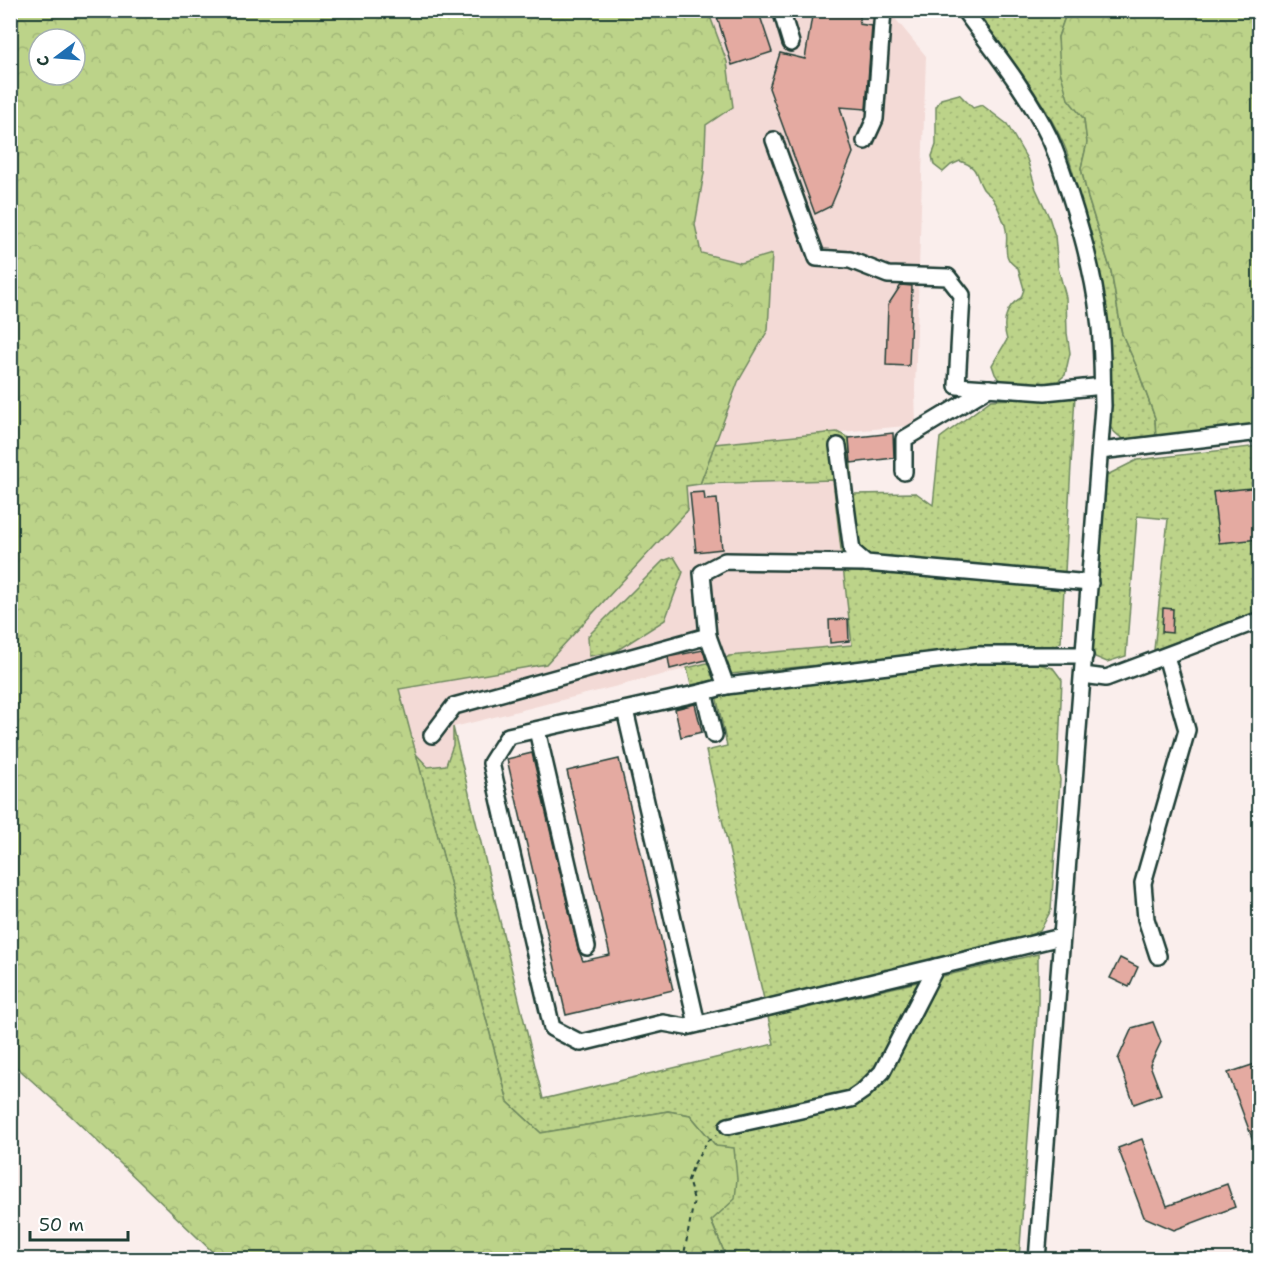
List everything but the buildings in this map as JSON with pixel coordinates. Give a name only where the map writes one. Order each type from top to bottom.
[{"type":"street","points":[[781,10],[791,43]]},
{"type":"street","points":[[865,141],[875,119],[884,10]]},
{"type":"street","points":[[964,10],[995,52],[1034,111],[1050,140],[1080,225],[1099,320],[1102,386],[1100,451],[1037,1260]]},
{"type":"street","points":[[774,140],[817,258],[850,260],[888,275],[948,277],[962,295],[957,386],[1045,392],[1102,386]]},
{"type":"street","points":[[904,472],[904,440],[989,388]]},
{"type":"street","points":[[1100,451],[1260,432]]},
{"type":"street","points":[[838,446],[852,551],[866,562]]},
{"type":"street","points":[[726,686],[708,636],[702,573],[725,561],[866,562],[1090,582]]},
{"type":"street","points":[[1083,675],[1106,678],[1260,621]]},
{"type":"street","points":[[432,735],[453,706],[708,636]]},
{"type":"street","points":[[1061,937],[686,1027],[663,1023],[581,1043],[552,1028],[491,764],[508,736],[726,686],[977,655],[1085,655]]},
{"type":"street","points":[[1158,956],[1146,919],[1143,884],[1187,730],[1166,656]]},
{"type":"street","points":[[704,692],[714,735]]},
{"type":"street","points":[[625,710],[697,1024]]},
{"type":"street","points":[[537,730],[587,947]]},
{"type":"street","points":[[728,1126],[851,1099],[864,1090],[882,1072],[936,967]]},
{"type":"path","points":[[683,1260],[694,1200],[688,1180],[707,1142],[728,1126]]},
{"type":"shaded area","points":[[708,11],[889,11],[926,56],[915,389],[916,425],[714,444],[738,382],[768,330],[771,254],[741,263],[701,254],[695,225],[704,173],[706,125],[727,62]]},
{"type":"shaded area","points":[[833,479],[852,645],[729,656],[725,659],[454,727],[453,745],[446,765],[428,767],[416,754],[399,689],[546,664],[686,486]]},
{"type":"green space","points":[[11,10],[708,11],[727,62],[733,107],[706,125],[704,173],[695,225],[701,253],[741,263],[772,254],[768,330],[738,382],[700,484],[686,486],[688,510],[546,664],[399,689],[508,1102],[541,1133],[668,1111],[690,1115],[716,1146],[734,1148],[737,1179],[735,1199],[711,1221],[727,1259],[220,1259],[70,1115],[11,1062]]},
{"type":"green space","points":[[977,11],[1067,11],[1058,37],[1068,99],[1084,119],[1087,143],[1081,168],[1111,271],[1122,334],[1155,418],[1156,438],[1142,441],[1126,440],[1110,427],[1109,367],[1103,307],[1092,247],[1068,155],[1035,92]]},
{"type":"green space","points":[[1067,11],[1259,11],[1259,426],[1156,438],[1155,418],[1122,334],[1111,271],[1081,168],[1087,143],[1084,119],[1068,99],[1060,71],[1058,37]]},
{"type":"green space","points":[[959,94],[973,108],[982,105],[1007,124],[1027,159],[1036,189],[1049,217],[1055,236],[1058,268],[1066,297],[1070,353],[1065,375],[1058,381],[1038,384],[1001,383],[995,374],[992,365],[1007,340],[1005,321],[1008,310],[1021,298],[1024,289],[1018,268],[1008,259],[1005,225],[1000,212],[992,198],[983,189],[974,169],[960,161],[943,172],[934,165],[932,156],[936,145],[936,107],[941,99]]},
{"type":"green space","points":[[1075,395],[1061,642],[1055,646],[981,648],[731,674],[725,659],[729,656],[852,645],[833,480],[700,484],[714,444],[837,432],[849,438],[853,494],[916,493],[933,505],[940,438],[991,400]]},
{"type":"green space","points":[[1259,446],[1259,611],[1154,650],[1168,519],[1137,516],[1126,656],[1107,662],[1095,657],[1093,651],[1105,476],[1137,460]]},
{"type":"green space","points":[[674,557],[683,572],[665,620],[616,651],[589,656],[588,636],[663,561]]},
{"type":"green space","points":[[977,661],[1034,663],[1053,668],[1062,680],[1058,767],[1060,780],[1051,910],[1040,931],[1017,940],[764,999],[706,751],[727,746],[716,695],[753,686]]},
{"type":"green space","points":[[711,662],[715,680],[691,685],[687,668]]},
{"type":"green space","points":[[453,727],[543,1099],[774,1044],[768,1017],[1038,954],[1038,1003],[1019,1259],[727,1259],[711,1220],[716,1146],[690,1115],[668,1111],[541,1133],[508,1102],[416,754],[428,767],[446,765],[453,745]]}]
